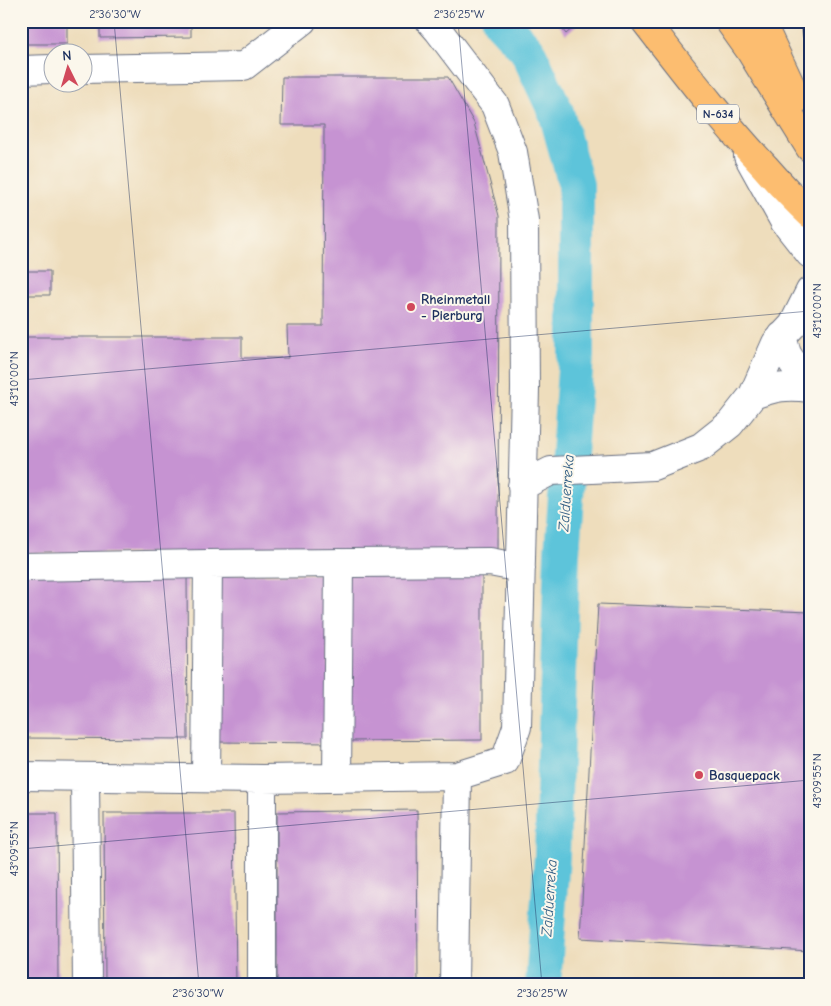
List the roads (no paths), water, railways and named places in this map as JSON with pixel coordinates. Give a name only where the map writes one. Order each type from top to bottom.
[{"type":"highway","name":"N-634","points":[[645,21],[738,138],[805,212]]},
{"type":"highway","points":[[729,21],[810,148]]},
{"type":"highway","points":[[758,21],[768,37],[810,128]]},
{"type":"street","points":[[92,68],[244,66],[302,21]]},
{"type":"street","points":[[21,776],[262,779],[457,776],[504,761],[517,727],[525,389],[524,220],[513,152],[495,105],[430,21]]},
{"type":"street","points":[[21,70],[42,69]]},
{"type":"street","points":[[738,138],[784,221],[810,254]]},
{"type":"street","points":[[810,291],[795,326],[786,354],[796,369],[810,383]]},
{"type":"street","points":[[522,486],[551,471],[653,466],[701,447],[730,424],[752,395],[776,343],[795,326]]},
{"type":"street","points":[[752,395],[778,387],[810,388]]},
{"type":"street","points":[[21,566],[490,562],[521,568]]},
{"type":"street","points":[[206,778],[208,564]]},
{"type":"street","points":[[337,778],[339,564]]},
{"type":"street","points":[[454,985],[457,776]]},
{"type":"street","points":[[85,777],[87,985]]},
{"type":"street","points":[[262,779],[262,985]]},
{"type":"waterway","name":"Zalduerreka","points":[[500,21],[527,50],[556,112],[576,185],[576,356],[562,553],[552,856],[543,985]]},
{"type":"place","name":"Rheinmetall - Pierburg","points":[[411,307]]},
{"type":"place","name":"Basquepack","points":[[699,775]]}]
